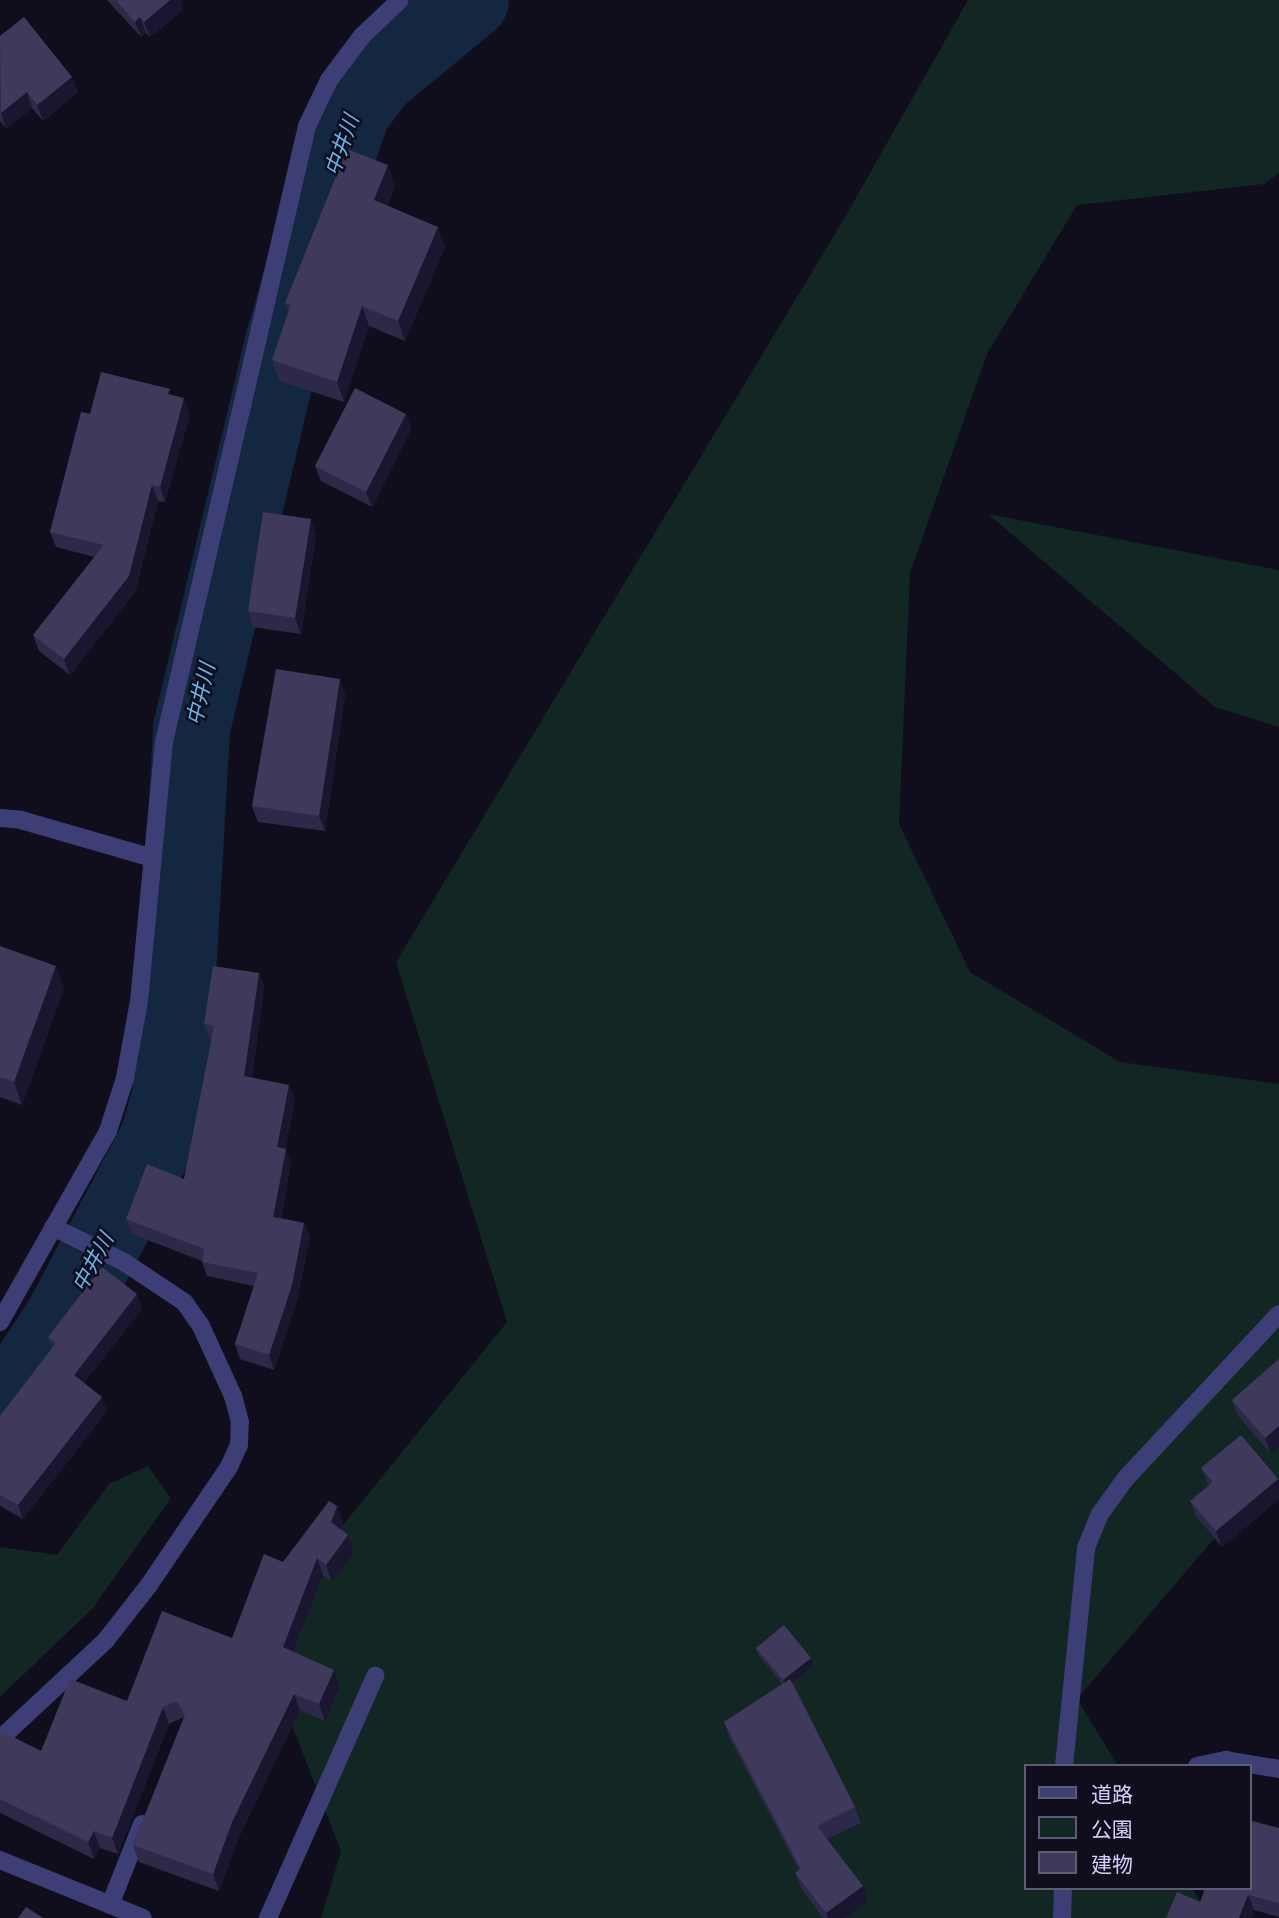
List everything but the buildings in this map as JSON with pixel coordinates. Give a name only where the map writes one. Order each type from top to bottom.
[{"type":"street","points":[[0,1322],[108,1131],[125,1078],[139,1001],[164,742],[307,126],[329,80],[362,36],[400,0]]},
{"type":"street","points":[[0,818],[21,820],[153,859]]},
{"type":"street","points":[[0,1739],[106,1640],[149,1585],[229,1466],[239,1445],[240,1422],[233,1396],[201,1326],[184,1303],[124,1262],[53,1227]]},
{"type":"street","points":[[1064,1764],[1086,1548],[1100,1514],[1126,1478],[1279,1314]]},
{"type":"street","points":[[268,1918],[375,1676]]},
{"type":"street","points":[[1207,1764],[1226,1760],[1250,1764]]},
{"type":"street","points":[[1251,1764],[1279,1769]]},
{"type":"street","points":[[110,1905],[150,1804]]},
{"type":"street","points":[[0,1860],[143,1918]]},
{"type":"street","points":[[1062,1918],[1063,1890]]},
{"type":"green space","points":[[968,0],[1279,0],[1279,173],[1264,184],[1077,205],[987,354],[910,573],[899,824],[970,972],[1120,1062],[1279,1084],[1279,1480],[1269,1474],[1077,1699],[1117,1764],[1024,1764],[1024,1890],[1193,1890],[1210,1918],[321,1918],[341,1851],[256,1633],[507,1322],[396,962],[844,219]]},
{"type":"green space","points":[[988,514],[1279,570],[1279,727],[1215,707]]},
{"type":"green space","points":[[148,1466],[171,1498],[93,1608],[0,1697],[0,1547],[57,1555],[109,1484]]},
{"type":"waterway","name":"中井川","points":[[0,1414],[62,1319],[158,1138],[170,1095],[191,728],[284,339],[337,152],[352,110],[376,78],[470,0]]}]
